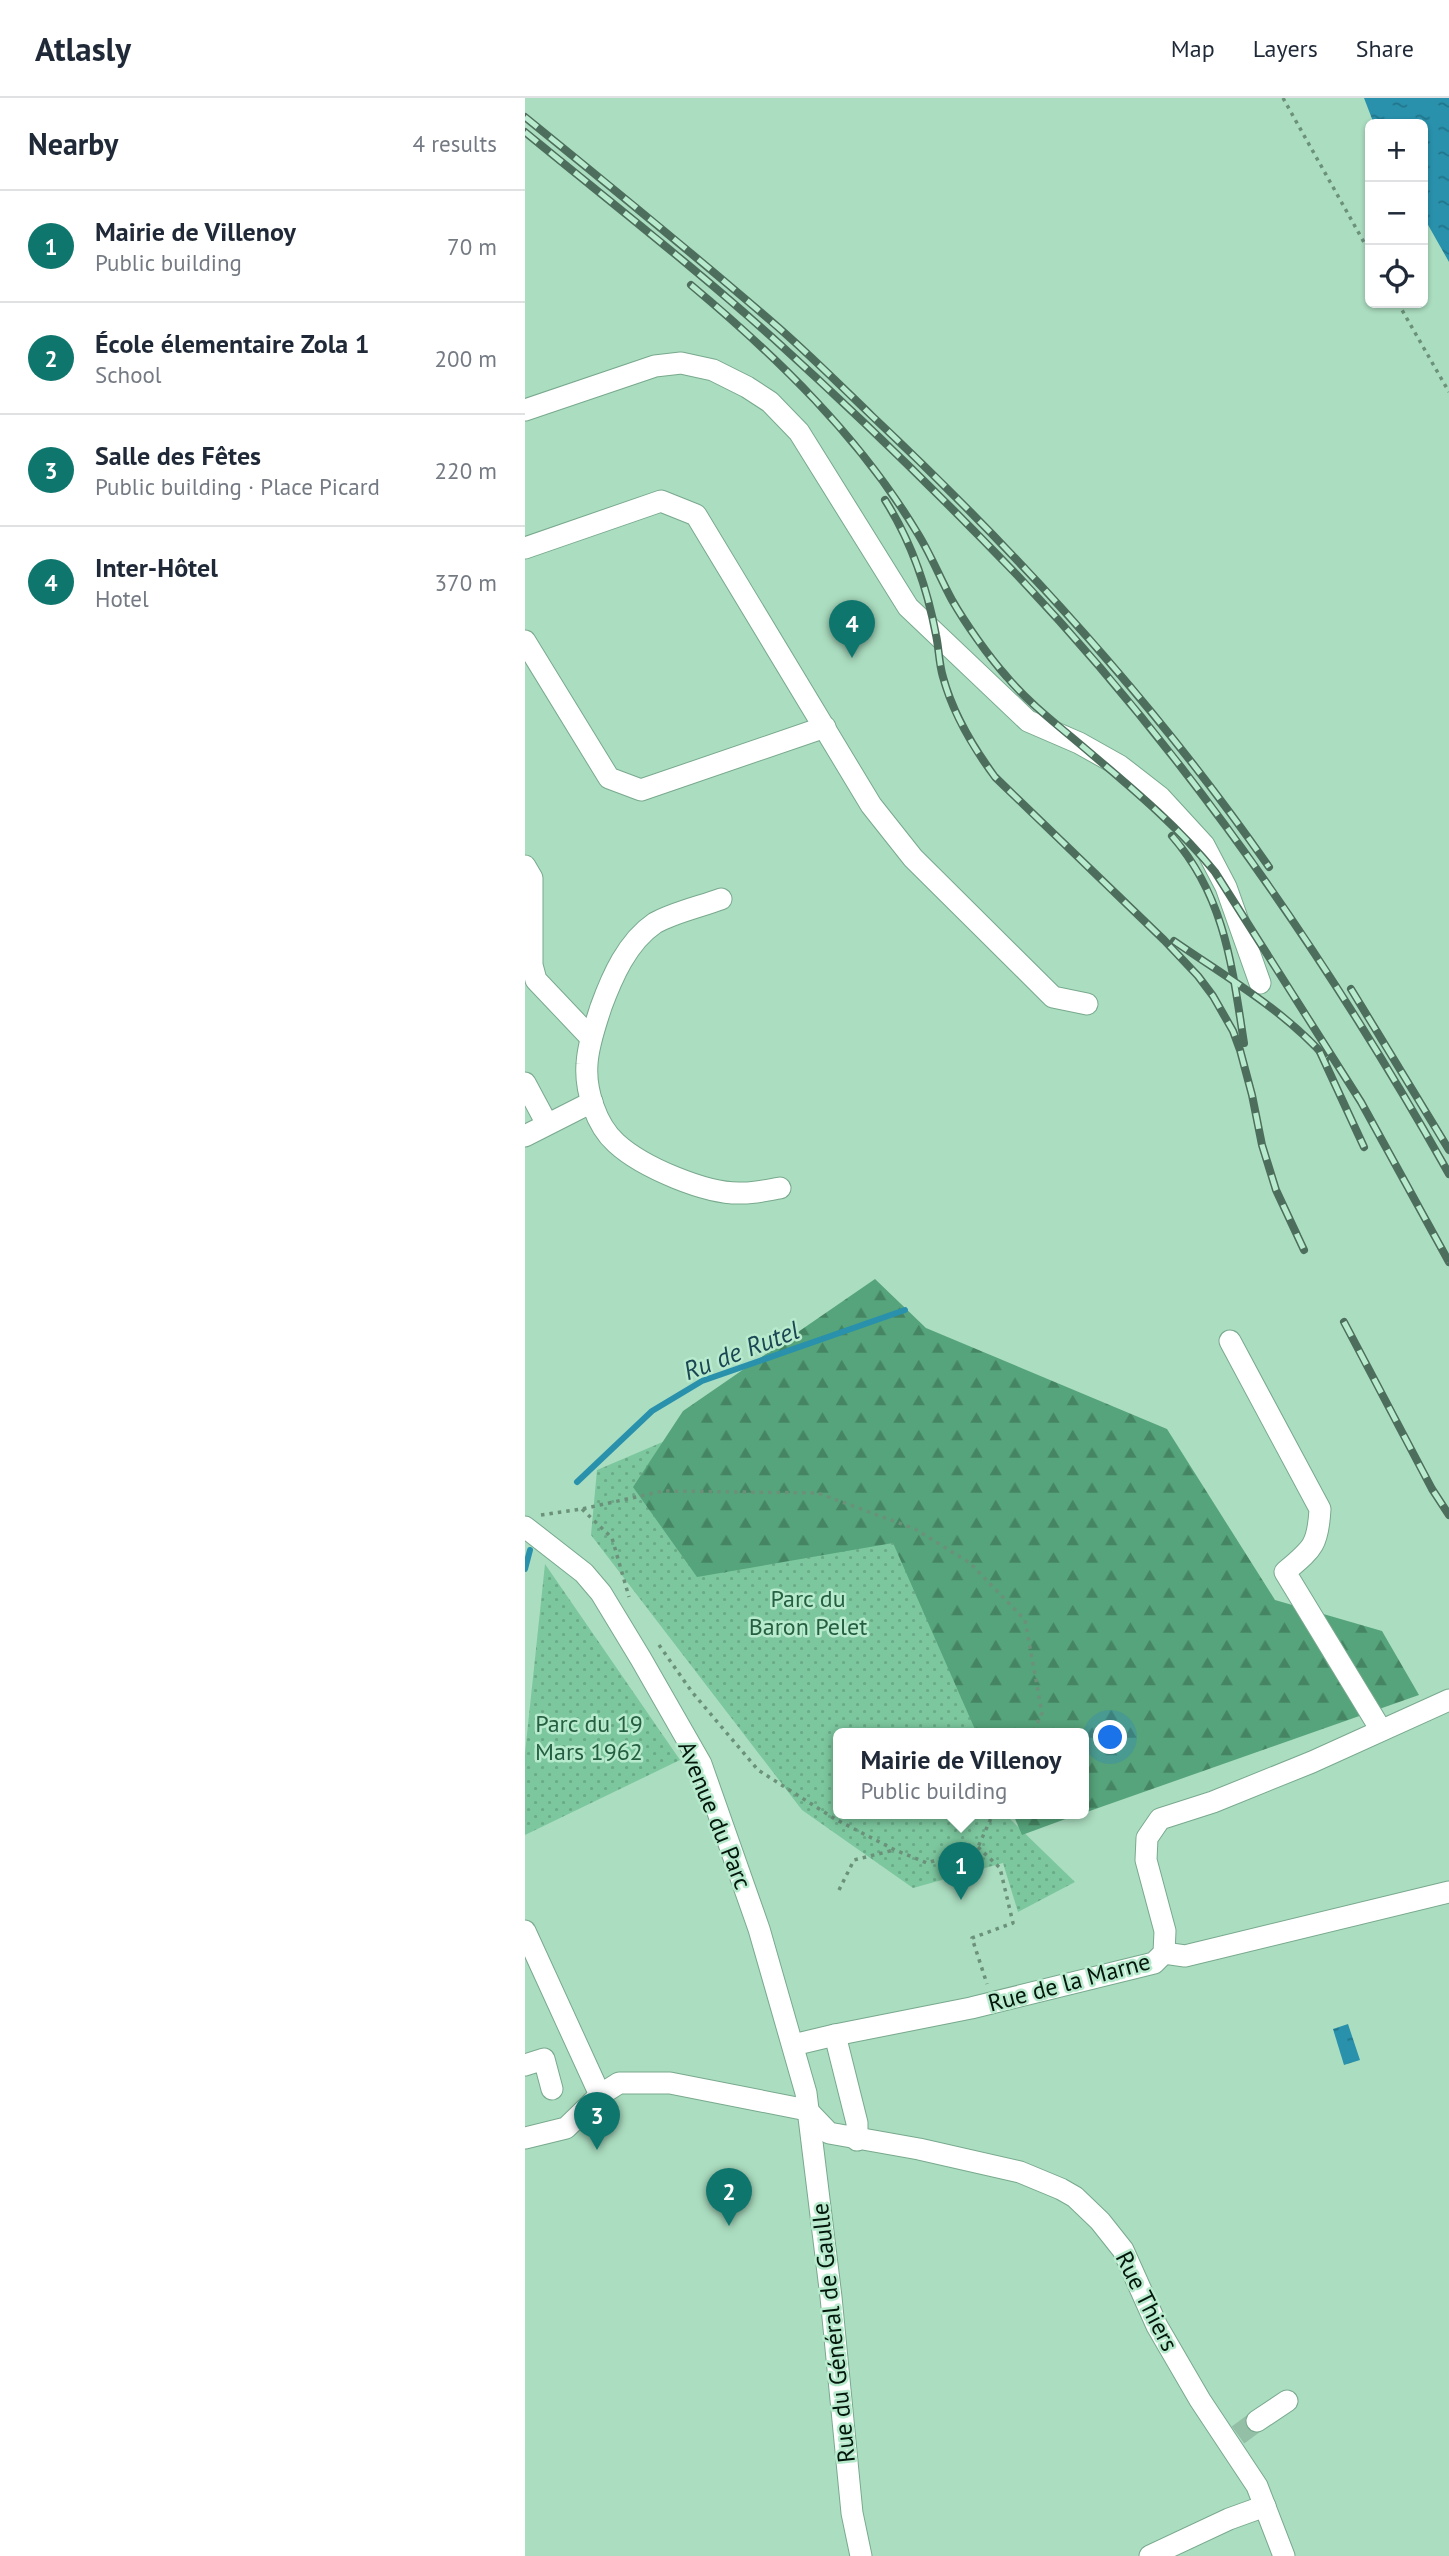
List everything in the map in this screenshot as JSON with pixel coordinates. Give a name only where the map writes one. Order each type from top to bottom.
[{"type":"street","points":[[525,410],[655,366],[681,363],[713,370],[770,402],[799,432],[908,607],[1028,721],[1079,743],[1120,766],[1160,797],[1204,845],[1226,887],[1260,983]]},
{"type":"street","points":[[525,548],[661,501],[697,515],[871,805],[913,858],[1053,997],[1087,1004]]},
{"type":"street","points":[[525,640],[609,778],[641,790],[825,727]]},
{"type":"street","points":[[525,866],[532,878],[532,964],[536,980],[591,1038]]},
{"type":"street","points":[[720,899],[656,923],[633,944],[611,979],[591,1038],[586,1066],[592,1102],[600,1123],[616,1143],[653,1167],[693,1185],[741,1194],[780,1188]]},
{"type":"street","points":[[525,1083],[547,1124]]},
{"type":"street","points":[[525,1136],[592,1102]]},
{"type":"street","points":[[1230,1341],[1320,1509],[1319,1536],[1309,1552],[1285,1573],[1381,1730]]},
{"type":"street","name":"Avenue du Parc","points":[[529,1521],[584,1573],[601,1593],[701,1764],[755,1917],[806,2093],[807,2110]]},
{"type":"street","name":"Rue de la Marne","points":[[793,2045],[993,2003],[1154,1963],[1164,1953],[1165,1931],[1146,1860],[1147,1838],[1160,1819],[1213,1802],[1312,1762],[1441,1704]]},
{"type":"street","points":[[1164,1953],[1185,1956],[1449,1892]]},
{"type":"street","points":[[525,1931],[593,2101]]},
{"type":"street","points":[[835,2035],[857,2123],[857,2140]]},
{"type":"street","points":[[525,2065],[544,2059],[552,2089]]},
{"type":"street","points":[[525,2138],[566,2127],[593,2101],[619,2083],[670,2083],[807,2110]]},
{"type":"street","name":"Rue Thiers","points":[[807,2110],[829,2133],[919,2149],[1020,2172],[1075,2197],[1100,2221],[1123,2250],[1157,2326],[1200,2400],[1233,2439],[1257,2486],[1284,2556]]},
{"type":"street","name":"Rue du Général de Gaulle","points":[[807,2110],[831,2297],[852,2514],[861,2556]]},
{"type":"street","points":[[1257,2421],[1287,2401]]},
{"type":"street","points":[[1150,2556],[1229,2519],[1265,2506]]},
{"type":"path","points":[[1283,98],[1366,245]]},
{"type":"path","points":[[1401,308],[1449,393]]},
{"type":"path","points":[[529,1521],[663,1491],[818,1493],[915,1529],[969,1563],[1025,1620],[1042,1713],[1035,1728]]},
{"type":"path","points":[[582,1509],[613,1538],[632,1607]]},
{"type":"path","points":[[655,1639],[692,1692],[758,1770],[833,1818]]},
{"type":"path","points":[[835,1819],[927,1863],[978,1847],[991,1819]]},
{"type":"path","points":[[978,1847],[1000,1868],[1013,1923],[972,1938],[993,2003]]},
{"type":"path","points":[[839,1890],[853,1860],[895,1850]]},
{"type":"green space","points":[[875,1279],[926,1328],[1167,1429],[1275,1600],[1382,1631],[1419,1695],[1089,1811],[1089,1728],[974,1728],[893,1543],[697,1577],[633,1487],[683,1411]]},
{"type":"green space","name":"Parc du Baron Pelet","points":[[686,1432],[906,1516],[978,1728],[833,1728],[833,1819],[1010,1819],[1075,1882],[1018,1912],[1003,1863],[913,1888],[802,1810],[591,1535],[597,1470]]},
{"type":"green space","name":"Parc du 19 Mars 1962","points":[[545,1564],[680,1760],[525,1835],[525,1753]]},
{"type":"green space","points":[[1015,1819],[1065,1819],[1022,1835]]},
{"type":"water","points":[[1364,98],[1449,98],[1449,262],[1428,225],[1428,119],[1372,119]]},
{"type":"water","points":[[1348,2024],[1360,2060],[1344,2065],[1333,2029]]},
{"type":"waterway","name":"Ru de Rutel","points":[[577,1482],[652,1411],[702,1381],[905,1310]]},
{"type":"waterway","name":"Ru de Rutel","points":[[525,1569],[530,1550]]},
{"type":"tunnel","points":[[1238,2435],[1257,2421]]},
{"type":"railway","points":[[525,117],[791,339],[979,521],[1082,631],[1131,688],[1179,746],[1269,867]]},
{"type":"railway","points":[[525,132],[651,234],[774,339],[958,515],[1079,644],[1139,714],[1251,861],[1354,1015],[1449,1174]]},
{"type":"railway","points":[[691,285],[785,370],[815,400],[870,464],[918,534],[964,619],[1015,686],[1151,806],[1215,872],[1361,1102],[1449,1262]]},
{"type":"railway","points":[[885,500],[903,532],[923,582],[947,691],[979,754],[995,777],[1198,976],[1233,1031],[1276,1190],[1304,1250]]},
{"type":"railway","points":[[1172,836],[1190,859],[1215,908],[1230,960],[1244,1043]]},
{"type":"railway","points":[[1174,941],[1273,1009],[1326,1058]]},
{"type":"railway","points":[[1351,989],[1449,1150]]},
{"type":"railway","points":[[1320,1052],[1364,1147]]},
{"type":"railway","points":[[1344,1322],[1432,1489],[1449,1515]]},
{"type":"place","name":"Inter-Hôtel","points":[[852,658]]},
{"type":"place","name":"Mairie de Villenoy","points":[[961,1900]]},
{"type":"place","name":"Salle des Fêtes","points":[[597,2150]]},
{"type":"place","name":"École élementaire Zola 1","points":[[729,2226]]}]
